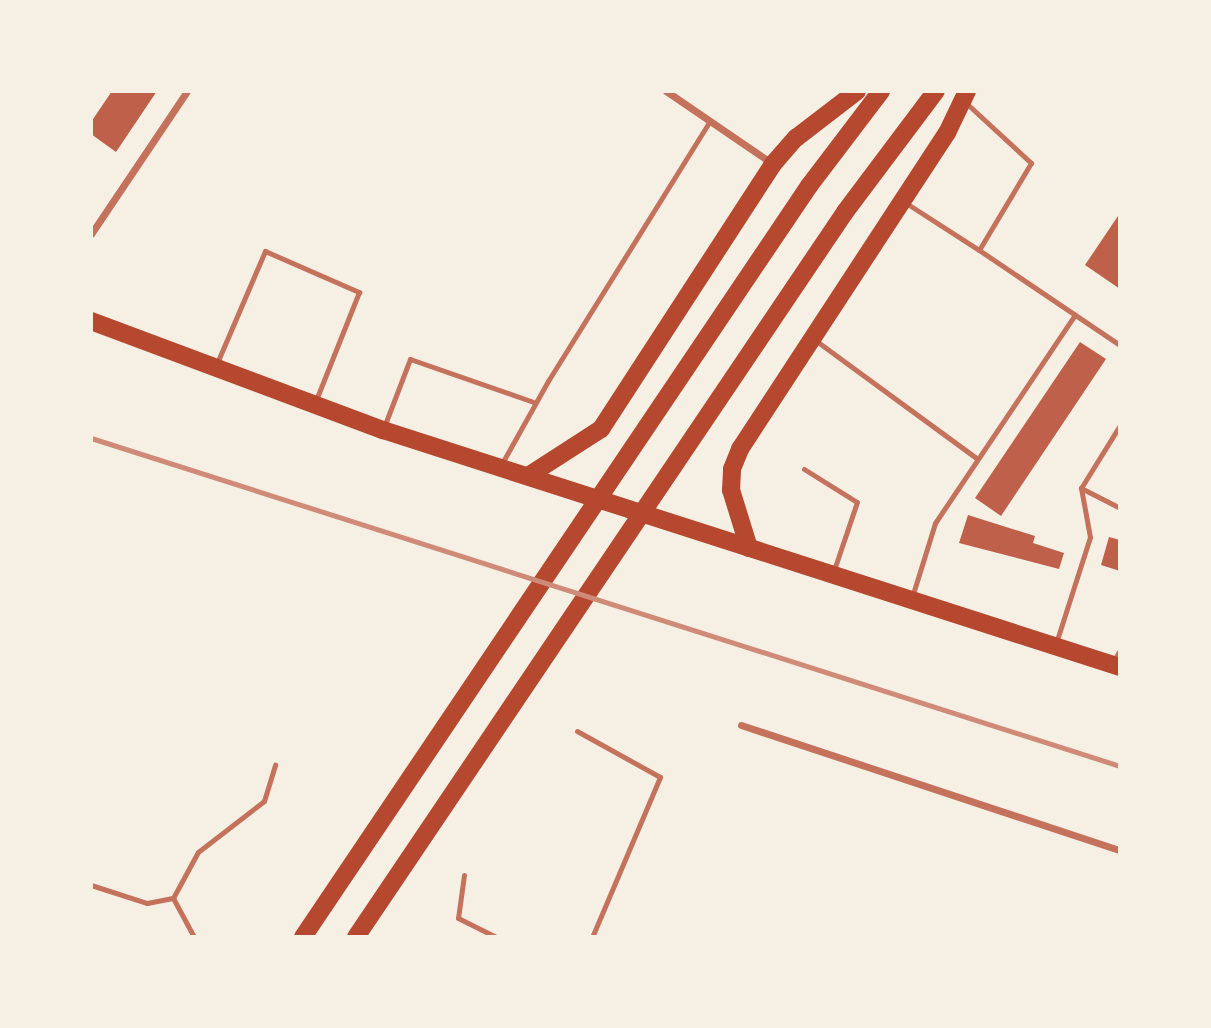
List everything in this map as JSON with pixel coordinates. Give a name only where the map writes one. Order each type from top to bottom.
[{"type":"main road","points":[[528,476],[601,429],[773,164],[796,138],[857,91]]},
{"type":"main road","points":[[303,937],[809,186],[881,91]]},
{"type":"main road","points":[[356,937],[845,212],[936,91]]},
{"type":"main road","points":[[748,548],[731,490],[732,468],[947,133],[965,95]]},
{"type":"main road","points":[[91,321],[383,430],[1055,646],[1117,661]]},
{"type":"street","points":[[91,234],[187,91]]},
{"type":"street","points":[[666,91],[773,164]]},
{"type":"street","points":[[741,725],[1120,850]]},
{"type":"lane","points":[[965,95],[1031,163],[979,250]]},
{"type":"lane","points":[[500,467],[536,403],[710,121]]},
{"type":"lane","points":[[903,201],[1120,345]]},
{"type":"lane","points":[[214,369],[265,251],[359,292],[314,405]]},
{"type":"lane","points":[[911,600],[935,523],[976,458],[1075,315]]},
{"type":"lane","points":[[813,339],[976,458]]},
{"type":"lane","points":[[383,430],[410,359],[536,403]]},
{"type":"lane","points":[[1055,646],[1090,537],[1082,488],[1120,425]]},
{"type":"lane","points":[[804,469],[857,502],[832,575]]},
{"type":"lane","points":[[1082,488],[1120,508]]},
{"type":"lane","points":[[577,731],[660,777],[593,937]]},
{"type":"lane","points":[[173,898],[198,852],[264,801],[275,765]]},
{"type":"lane","points":[[464,875],[458,918],[496,937]]},
{"type":"lane","points":[[91,885],[147,903],[173,898]]},
{"type":"lane","points":[[173,898],[194,937]]},
{"type":"building","points":[[112,91],[157,91],[116,152],[91,134],[91,122]]},
{"type":"building","points":[[1120,213],[1120,289],[1085,265]]},
{"type":"building","points":[[1080,342],[1106,359],[1001,516],[975,498]]},
{"type":"building","points":[[968,515],[1035,536],[1033,543],[1064,553],[1059,569],[959,543]]},
{"type":"building","points":[[1109,537],[1120,540],[1120,571],[1101,565]]},
{"type":"railway","points":[[91,438],[1120,766]]}]
